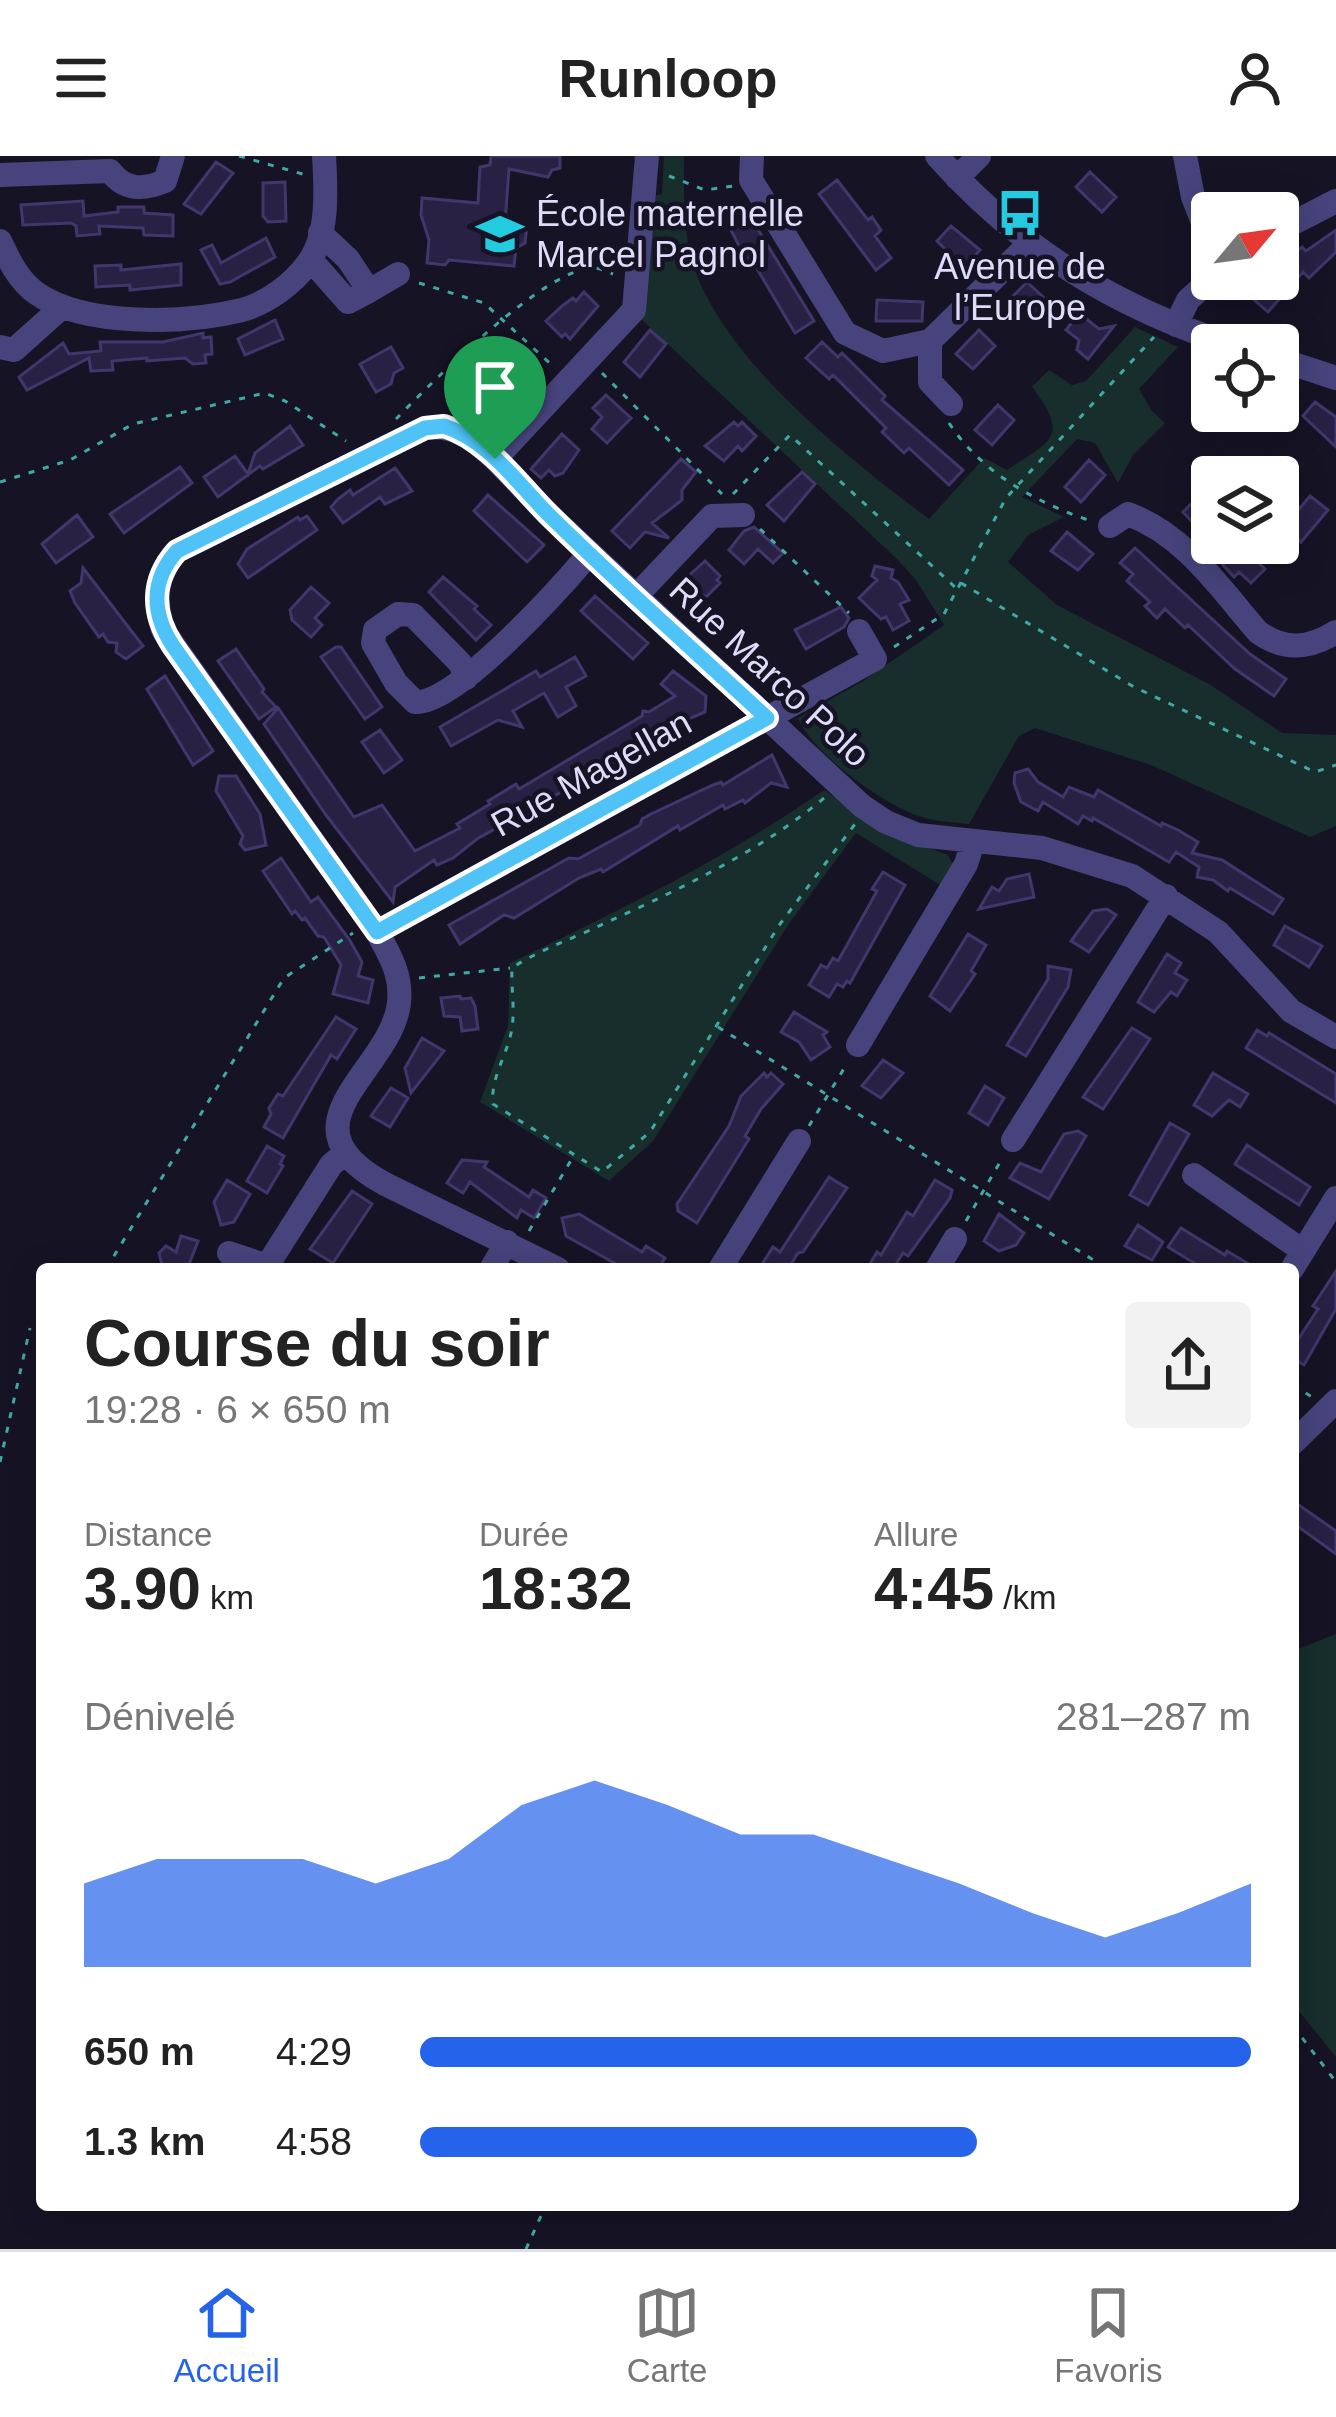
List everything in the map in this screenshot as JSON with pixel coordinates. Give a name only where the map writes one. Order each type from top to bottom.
[{"type":"street","points":[[0,176],[114,164],[118,182],[147,189],[165,181],[173,156]]},
{"type":"street","points":[[752,156],[754,184],[845,333],[883,351],[930,341],[1030,243]]},
{"type":"street","points":[[938,156],[1030,243],[1090,286],[1191,331]]},
{"type":"street","points":[[957,178],[979,156]]},
{"type":"street","points":[[1185,156],[1192,192]]},
{"type":"street","points":[[495,459],[634,310],[655,165]]},
{"type":"street","points":[[0,241],[21,280],[62,307],[104,316],[162,319],[241,310],[278,292],[311,260],[320,233],[325,167]]},
{"type":"street","points":[[1299,220],[1336,201]]},
{"type":"street","points":[[320,233],[348,259],[369,291]]},
{"type":"street","points":[[311,260],[348,302],[398,274]]},
{"type":"street","points":[[1171,324],[1191,298]]},
{"type":"street","points":[[0,347],[14,350],[62,307]]},
{"type":"street","points":[[930,341],[930,382],[951,404]]},
{"type":"street","points":[[1299,366],[1336,378]]},
{"type":"street","name":"Rue Marco Polo","points":[[374,927],[163,630],[156,595],[162,567],[177,551],[425,428],[444,426],[461,432],[495,459],[590,554],[862,806],[918,835],[1042,848],[1132,876],[1218,932],[1291,1011],[1336,1037]]},
{"type":"street","points":[[636,596],[712,516],[735,507]]},
{"type":"street","points":[[1110,526],[1128,514],[1154,524],[1181,543],[1273,643],[1302,647],[1336,632]]},
{"type":"street","points":[[466,678],[590,554]]},
{"type":"street","points":[[859,632],[875,659]]},
{"type":"street","name":"Rue Magellan","points":[[374,927],[875,659]]},
{"type":"street","points":[[858,1046],[966,864],[974,842]]},
{"type":"street","points":[[1013,1140],[1166,896]]},
{"type":"street","points":[[374,927],[395,964],[399,1007],[345,1104],[338,1135],[344,1154],[372,1177],[547,1263]]},
{"type":"street","points":[[724,1263],[800,1142]]},
{"type":"street","points":[[269,1263],[331,1165],[344,1154]]},
{"type":"street","points":[[1194,1175],[1298,1260],[1336,1198]]},
{"type":"street","points":[[941,1263],[955,1239]]},
{"type":"street","points":[[497,1263],[514,1245]]},
{"type":"street","points":[[229,1253],[258,1263]]},
{"type":"street","points":[[1299,1437],[1336,1401]]},
{"type":"path","points":[[239,156],[310,177],[325,167]]},
{"type":"path","points":[[655,165],[705,190],[754,184]]},
{"type":"path","points":[[393,422],[502,319],[569,275],[593,267],[638,277]]},
{"type":"path","points":[[398,274],[484,303],[569,381]]},
{"type":"path","points":[[875,659],[937,622],[1014,488],[1171,324]]},
{"type":"path","points":[[0,482],[70,460],[133,424],[265,393],[350,443]]},
{"type":"path","points":[[951,404],[948,422],[964,446],[1014,488],[1110,526]]},
{"type":"path","points":[[735,507],[790,435],[959,586],[1134,687],[1315,772],[1336,765]]},
{"type":"path","points":[[411,979],[512,968],[764,840],[830,792]]},
{"type":"path","points":[[512,968],[513,1022],[491,1090],[493,1104],[602,1172],[650,1132],[780,924],[858,817]]},
{"type":"path","points":[[110,1263],[284,978],[374,927]]},
{"type":"path","points":[[718,1027],[1098,1263]]},
{"type":"path","points":[[800,1142],[858,1046]]},
{"type":"path","points":[[955,1239],[1013,1140]]},
{"type":"path","points":[[514,1245],[574,1156]]},
{"type":"path","points":[[0,1462],[30,1328]]},
{"type":"path","points":[[1299,2034],[1336,2082]]},
{"type":"path","points":[[526,2249],[543,2211]]},
{"type":"green space","points":[[664,156],[684,156],[689,248],[702,286],[724,325],[786,399],[929,519],[984,458],[1007,470],[1045,444],[1053,427],[1032,387],[1049,370],[1072,385],[1086,381],[1135,327],[1178,347],[1139,389],[1165,423],[1133,455],[1118,483],[1095,443],[1077,439],[1022,497],[1064,517],[1028,535],[1008,562],[1057,605],[1209,684],[1282,733],[1336,735],[1336,826],[1310,837],[1151,765],[1035,728],[1019,736],[969,824],[940,821],[889,802],[818,747],[798,718],[863,681],[944,625],[898,560],[642,320],[654,196],[662,194]]},
{"type":"green space","points":[[824,790],[882,830],[948,855],[953,864],[942,886],[856,833],[790,922],[653,1141],[609,1181],[480,1102],[508,1026],[510,963],[710,861]]},
{"type":"green space","points":[[1336,1634],[1336,2057],[1299,2011],[1299,1649]]},
{"type":"building","points":[[491,156],[560,156],[560,168],[548,177],[509,169],[505,223],[527,225],[514,266],[449,260],[445,265],[427,263],[429,240],[421,215],[422,198],[478,203],[480,167],[490,165]]},
{"type":"building","points":[[216,162],[233,173],[201,214],[184,204]]},
{"type":"building","points":[[1090,172],[1116,197],[1102,212],[1076,187]]},
{"type":"building","points":[[837,180],[881,230],[875,236],[891,258],[876,270],[819,194]]},
{"type":"building","points":[[285,182],[286,221],[268,222],[263,216],[263,183]]},
{"type":"building","points":[[83,201],[84,216],[118,212],[118,207],[144,207],[144,213],[173,215],[173,236],[144,235],[143,228],[99,226],[100,234],[77,236],[71,223],[23,225],[21,205]]},
{"type":"building","points":[[743,205],[814,321],[795,333],[724,217]]},
{"type":"building","points":[[951,226],[980,250],[964,268],[937,241]]},
{"type":"building","points":[[1336,230],[1336,252],[1309,278],[1303,272],[1299,277],[1299,250],[1306,251]]},
{"type":"building","points":[[266,238],[275,257],[220,284],[201,250],[212,245],[221,263]]},
{"type":"building","points":[[181,264],[181,285],[130,290],[130,285],[96,287],[95,266],[121,265],[121,270]]},
{"type":"building","points":[[1027,282],[1053,306],[1039,322],[1012,297]]},
{"type":"building","points":[[584,292],[598,306],[570,339],[565,334],[562,337],[546,321]]},
{"type":"building","points":[[877,300],[923,302],[922,321],[876,321]]},
{"type":"building","points":[[1254,300],[1278,300],[1268,312]]},
{"type":"building","points":[[1079,313],[1099,329],[1114,326],[1088,359],[1077,350],[1079,340],[1066,330]]},
{"type":"building","points":[[275,320],[283,339],[245,355],[238,339]]},
{"type":"building","points":[[650,330],[666,344],[640,377],[624,362]]},
{"type":"building","points":[[979,330],[995,346],[973,369],[956,354]]},
{"type":"building","points":[[203,333],[203,338],[211,337],[212,354],[205,355],[206,363],[147,358],[112,361],[113,370],[91,371],[89,358],[27,390],[19,377],[63,343],[69,354],[101,351],[100,342],[163,342]]},
{"type":"building","points":[[822,342],[838,357],[842,353],[885,396],[882,400],[963,470],[949,485],[909,448],[904,453],[833,375],[829,379],[806,358]]},
{"type":"building","points":[[391,347],[403,368],[394,373],[391,384],[376,392],[360,364]]},
{"type":"building","points":[[606,395],[631,418],[607,443],[592,429],[602,417],[593,408]]},
{"type":"building","points":[[1315,402],[1336,417],[1336,447],[1303,416]]},
{"type":"building","points":[[998,405],[1014,420],[992,445],[975,430]]},
{"type":"building","points":[[734,422],[738,426],[742,422],[756,436],[724,461],[705,446]]},
{"type":"building","points":[[290,426],[303,445],[263,469],[260,466],[218,497],[204,477],[235,456],[248,474],[255,453]]},
{"type":"building","points":[[562,434],[579,450],[563,473],[555,476],[549,470],[541,478],[531,469]]},
{"type":"building","points":[[681,459],[696,472],[682,490],[682,500],[652,523],[669,538],[645,532],[630,548],[612,531]]},
{"type":"building","points":[[1089,460],[1105,475],[1081,502],[1065,487]]},
{"type":"building","points":[[180,467],[192,483],[124,533],[110,514]]},
{"type":"building","points":[[395,468],[412,491],[385,504],[380,497],[343,523],[331,507],[338,499],[350,490],[353,495]]},
{"type":"building","points":[[802,472],[815,484],[784,521],[767,505]]},
{"type":"building","points":[[488,495],[544,545],[527,562],[474,511]]},
{"type":"building","points":[[1310,496],[1328,510],[1301,542],[1299,540],[1299,509]]},
{"type":"building","points":[[77,515],[93,537],[56,563],[42,544]]},
{"type":"building","points":[[307,516],[317,530],[248,578],[238,564],[247,549]]},
{"type":"building","points":[[754,527],[783,553],[773,563],[758,549],[744,564],[729,550],[744,531]]},
{"type":"building","points":[[1067,532],[1093,554],[1078,570],[1051,551]]},
{"type":"building","points":[[1135,548],[1250,654],[1286,679],[1274,696],[1235,669],[1188,625],[1185,628],[1165,609],[1157,618],[1145,606],[1150,602],[1127,581],[1133,574],[1120,563]]},
{"type":"building","points":[[705,561],[720,576],[720,583],[707,596],[698,596],[683,581]]},
{"type":"building","points":[[1260,564],[1265,569],[1251,583],[1239,572],[1234,577],[1223,565]]},
{"type":"building","points":[[875,566],[893,570],[891,578],[909,600],[900,604],[909,621],[893,630],[886,617],[881,619],[859,598],[877,580],[872,576]]},
{"type":"building","points":[[83,568],[143,646],[126,659],[116,652],[117,643],[108,642],[103,634],[99,637],[75,603],[70,591],[81,583]]},
{"type":"building","points":[[443,577],[491,625],[476,640],[429,592]]},
{"type":"building","points":[[311,587],[329,603],[315,618],[322,625],[311,637],[292,620],[290,610]]},
{"type":"building","points":[[595,596],[648,643],[633,659],[581,611]]},
{"type":"building","points":[[841,607],[849,618],[844,627],[806,649],[795,630]]},
{"type":"building","points":[[341,647],[382,707],[365,719],[321,657]]},
{"type":"building","points":[[236,649],[276,707],[259,719],[218,661]]},
{"type":"building","points":[[575,657],[586,676],[566,687],[576,706],[558,717],[544,693],[513,711],[522,727],[498,720],[451,746],[440,727],[536,671],[540,677]]},
{"type":"building","points":[[673,671],[706,696],[705,712],[660,731],[622,754],[624,757],[477,839],[453,858],[437,865],[434,860],[395,887],[393,902],[264,724],[278,708],[354,817],[382,805],[415,851],[460,828],[457,824],[516,784],[519,789],[675,696],[661,684]]},
{"type":"building","points":[[165,676],[213,751],[193,765],[147,689]]},
{"type":"building","points":[[380,730],[402,760],[384,773],[362,742]]},
{"type":"building","points":[[772,755],[787,787],[771,783],[745,803],[725,809],[723,805],[680,830],[678,826],[603,872],[579,878],[514,918],[504,915],[460,944],[449,925],[569,858],[578,859],[640,825],[651,814],[713,785],[723,785]]},
{"type":"building","points":[[1028,769],[1038,782],[1063,797],[1069,787],[1094,797],[1098,790],[1161,826],[1178,830],[1198,842],[1192,853],[1222,860],[1283,899],[1273,914],[1230,888],[1197,877],[1199,867],[1176,852],[1169,862],[1093,818],[1083,816],[1078,824],[1043,802],[1038,811],[1021,802],[1014,783],[1015,773]]},
{"type":"building","points":[[219,776],[236,776],[260,814],[266,845],[245,850],[240,844],[243,836],[216,791]]},
{"type":"building","points":[[281,858],[311,902],[318,897],[349,939],[362,962],[358,976],[373,980],[368,1003],[333,994],[341,965],[324,937],[305,918],[295,911],[292,914],[263,871]]},
{"type":"building","points":[[883,872],[905,885],[850,983],[837,984],[829,997],[809,985],[821,965],[827,968],[833,958],[838,961]]},
{"type":"building","points":[[1029,874],[1034,897],[979,909],[992,887],[999,891],[1007,879]]},
{"type":"building","points":[[1107,909],[1116,915],[1089,952],[1071,941],[1093,911]]},
{"type":"building","points":[[1285,926],[1322,946],[1309,967],[1274,945]]},
{"type":"building","points":[[968,934],[986,945],[971,971],[975,974],[950,1011],[930,996]]},
{"type":"building","points":[[1167,954],[1181,963],[1175,973],[1187,980],[1177,996],[1171,992],[1154,1012],[1138,1002]]},
{"type":"building","points":[[1048,966],[1071,970],[1068,987],[1026,1056],[1007,1045],[1048,979]]},
{"type":"building","points":[[441,998],[471,998],[478,1029],[462,1031],[460,1017],[444,1016]]},
{"type":"building","points":[[794,1012],[827,1032],[823,1035],[830,1047],[811,1060],[799,1042],[781,1032]]},
{"type":"building","points":[[336,1017],[356,1029],[337,1059],[331,1055],[283,1138],[264,1127],[269,1108],[278,1094],[283,1096]]},
{"type":"building","points":[[1132,1028],[1150,1039],[1103,1109],[1083,1097]]},
{"type":"building","points":[[1257,1030],[1336,1074],[1336,1103],[1246,1048]]},
{"type":"building","points":[[422,1038],[444,1051],[411,1093],[405,1068]]},
{"type":"building","points":[[883,1060],[903,1073],[881,1098],[862,1086]]},
{"type":"building","points":[[764,1073],[783,1084],[761,1109],[745,1136],[749,1139],[697,1223],[678,1211],[677,1204],[729,1126],[741,1096]]},
{"type":"building","points":[[1213,1073],[1248,1094],[1240,1107],[1229,1100],[1212,1116],[1194,1105]]},
{"type":"building","points":[[985,1086],[1004,1098],[988,1125],[969,1113]]},
{"type":"building","points":[[391,1088],[408,1098],[390,1127],[371,1116]]},
{"type":"building","points":[[1170,1123],[1189,1134],[1148,1205],[1130,1195]]},
{"type":"building","points":[[1078,1131],[1086,1136],[1049,1199],[1010,1178],[1020,1163],[1041,1172],[1064,1134]]},
{"type":"building","points":[[1247,1145],[1310,1187],[1299,1205],[1235,1164]]},
{"type":"building","points":[[267,1146],[284,1156],[267,1193],[247,1181]]},
{"type":"building","points":[[462,1160],[487,1162],[484,1167],[529,1197],[533,1190],[546,1198],[534,1218],[521,1210],[517,1218],[470,1182],[463,1193],[447,1183]]},
{"type":"building","points":[[829,1177],[847,1188],[792,1263],[763,1263],[773,1247],[780,1252]]},
{"type":"building","points":[[227,1180],[250,1194],[234,1222],[221,1225],[214,1202]]},
{"type":"building","points":[[935,1180],[952,1190],[908,1256],[903,1253],[897,1263],[871,1263],[877,1252],[881,1255],[907,1212],[913,1216]]},
{"type":"building","points":[[352,1191],[372,1204],[333,1263],[310,1249]]},
{"type":"building","points":[[579,1214],[642,1252],[646,1246],[665,1258],[662,1263],[614,1263],[566,1236],[562,1218]]},
{"type":"building","points":[[999,1214],[1024,1233],[1016,1245],[999,1251],[984,1241]]},
{"type":"building","points":[[1138,1225],[1163,1242],[1152,1260],[1125,1246]]},
{"type":"building","points":[[1181,1228],[1247,1263],[1194,1263],[1168,1247]]},
{"type":"building","points":[[181,1236],[198,1241],[190,1263],[162,1263],[159,1253],[166,1246],[176,1252]]},
{"type":"building","points":[[1336,1271],[1336,1309],[1304,1365],[1299,1362],[1299,1338],[1318,1309],[1313,1306]]},
{"type":"building","points":[[1299,1505],[1336,1531],[1336,1554],[1299,1527]]},
{"type":"place","name":"Avenue de l’Europe","points":[[1020,213]]},
{"type":"place","name":"École maternelle Marcel Pagnol","points":[[500,234]]},
{"type":"route","points":[[444,426],[461,432],[495,459],[767,718],[377,932],[163,630],[156,595],[162,567],[177,551],[207,534],[425,428],[444,426]]}]
